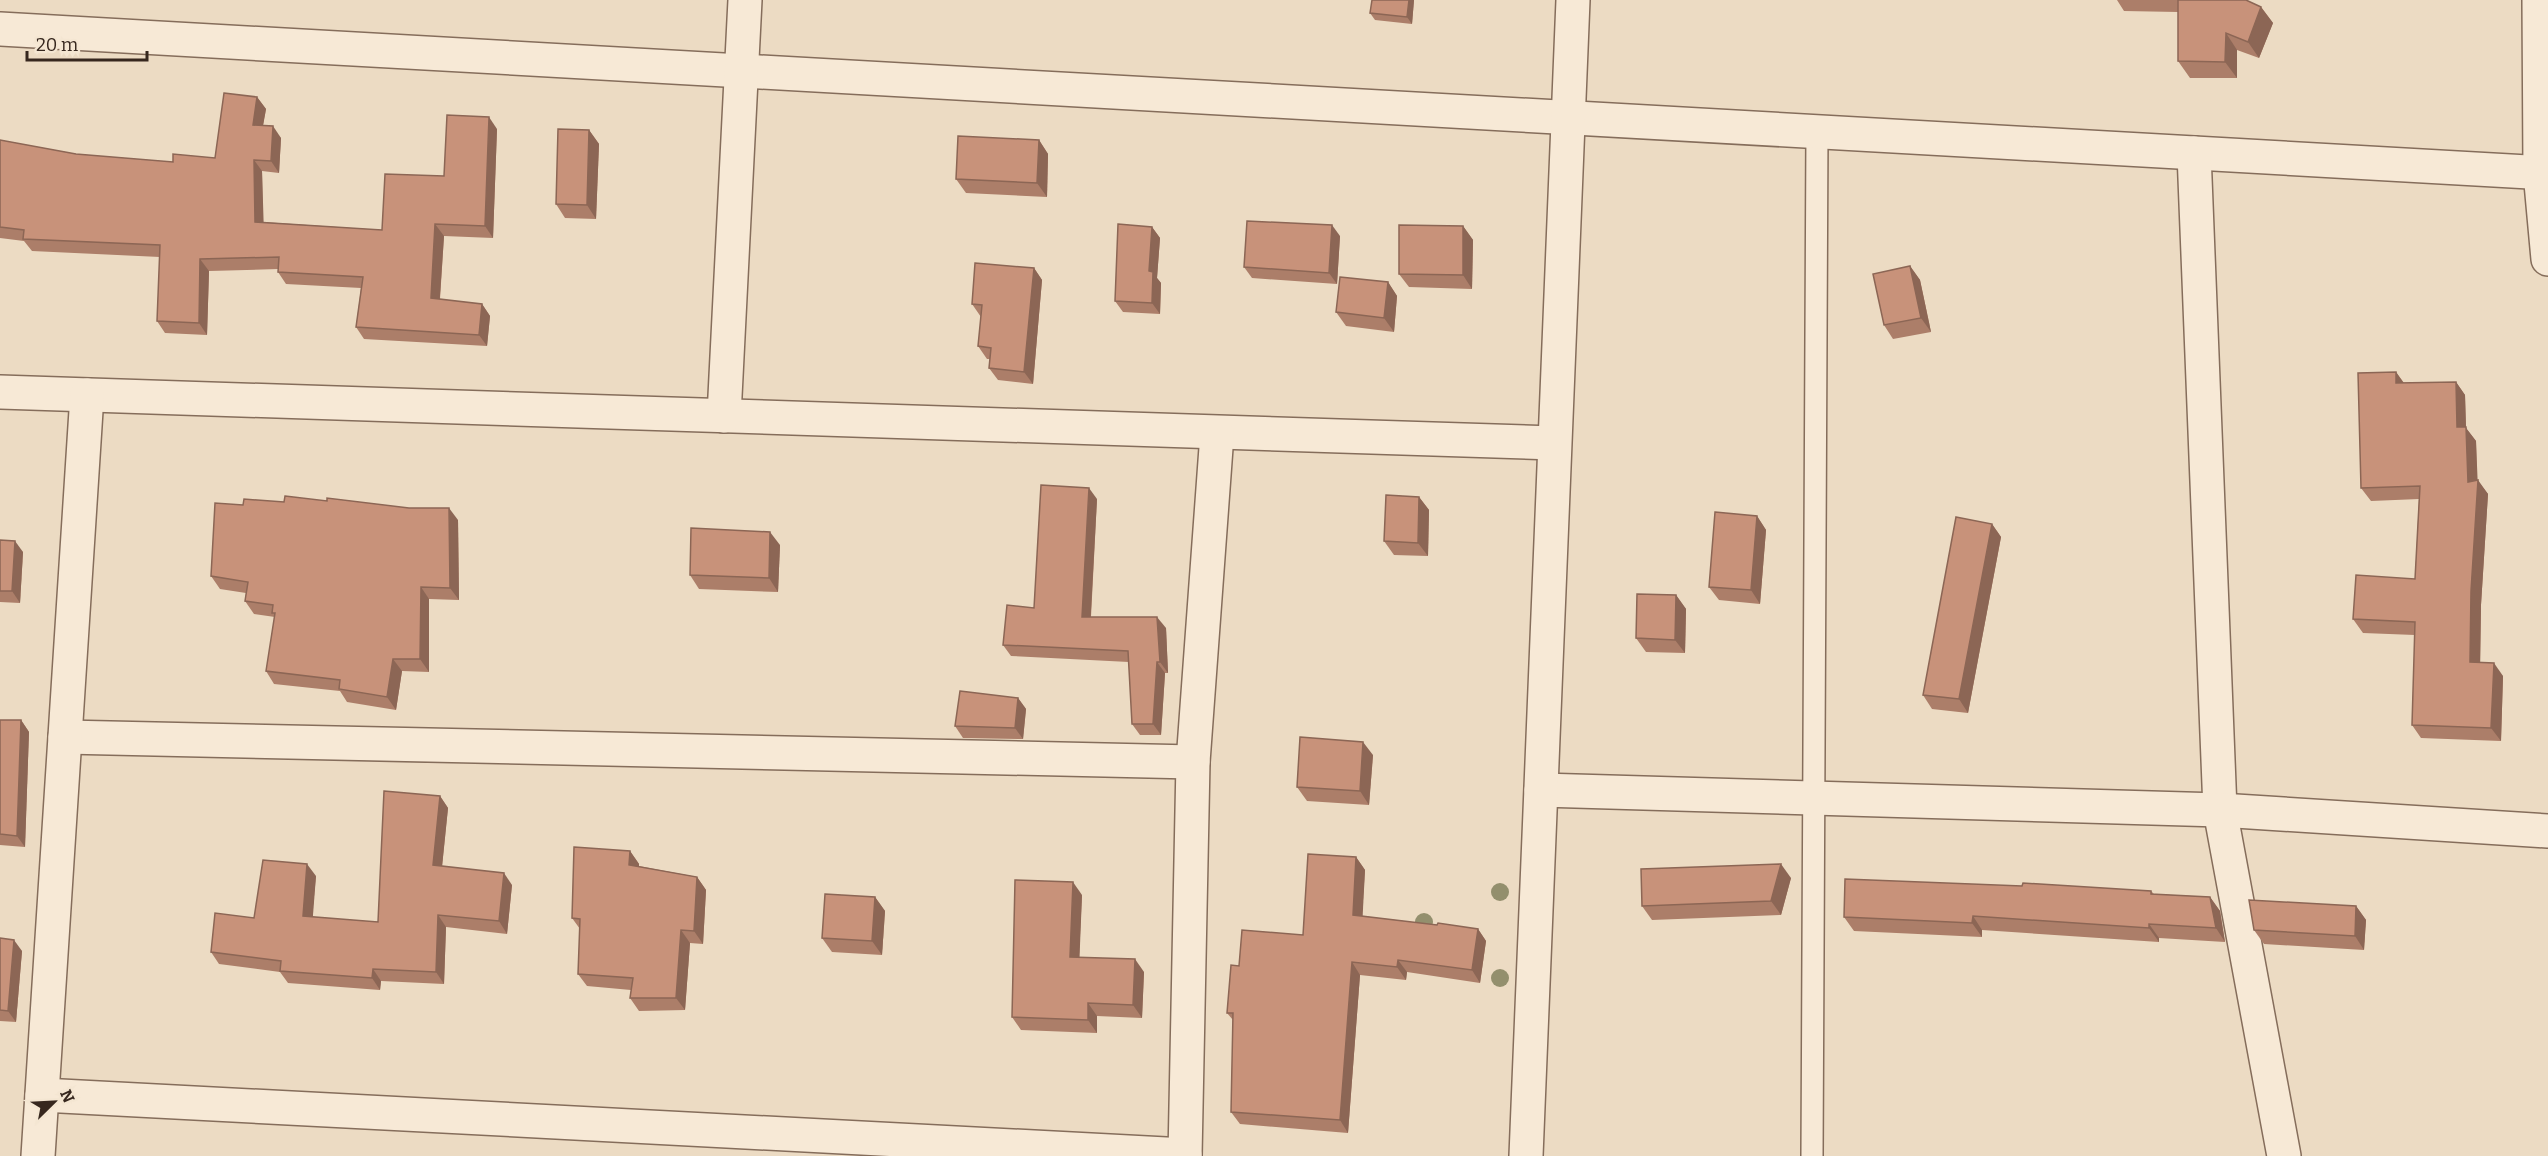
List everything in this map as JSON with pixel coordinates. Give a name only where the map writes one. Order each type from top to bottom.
[{"type":"street","points":[[724,416],[745,0]]},
{"type":"street","points":[[1526,1156],[1573,0]]},
{"type":"street","points":[[2540,0],[2548,259]]},
{"type":"street","points":[[0,29],[2544,173]]},
{"type":"street","points":[[2194,153],[2220,810],[2284,1156]]},
{"type":"street","points":[[0,392],[1217,434],[1554,443]]},
{"type":"street","points":[[38,1156],[87,395]]},
{"type":"street","points":[[42,1095],[1185,1156],[1193,762],[1217,434]]},
{"type":"street","points":[[65,737],[1193,762]]},
{"type":"street","points":[[1541,790],[2220,810],[2548,831]]},
{"type":"lane","points":[[1812,1156],[1817,131]]},
{"type":"building","points":[[1372,0],[1409,0],[1407,17],[1370,13]]},
{"type":"building","points":[[2178,0],[2246,0],[2261,7],[2248,42],[2226,33],[2225,62],[2178,61]]},
{"type":"building","points":[[224,93],[257,97],[253,125],[273,126],[271,161],[254,160],[255,222],[382,230],[385,174],[444,176],[447,115],[489,117],[485,226],[435,224],[431,298],[482,304],[479,335],[356,327],[363,277],[278,272],[279,257],[200,259],[199,323],[157,321],[160,245],[23,239],[24,230],[0,227],[0,140],[76,154],[173,162],[173,154],[215,158]]},
{"type":"building","points":[[558,129],[589,130],[587,205],[556,204]]},
{"type":"building","points":[[958,136],[1039,140],[1037,183],[956,179]]},
{"type":"building","points":[[1247,221],[1332,225],[1329,273],[1244,267]]},
{"type":"building","points":[[1118,224],[1152,227],[1149,271],[1153,272],[1152,303],[1115,301]]},
{"type":"building","points":[[1399,225],[1463,226],[1463,275],[1399,274]]},
{"type":"building","points":[[975,263],[1034,268],[1024,372],[989,368],[991,348],[978,346],[982,305],[972,304]]},
{"type":"building","points":[[1910,266],[1921,318],[1884,325],[1873,274]]},
{"type":"building","points":[[1340,277],[1388,282],[1384,318],[1336,312]]},
{"type":"building","points":[[2396,372],[2396,383],[2456,382],[2457,427],[2466,427],[2468,482],[2478,480],[2471,591],[2470,662],[2494,663],[2491,728],[2412,725],[2415,622],[2353,619],[2356,575],[2415,579],[2420,486],[2361,488],[2358,373]]},
{"type":"building","points":[[1041,485],[1089,488],[1082,617],[1157,617],[1160,662],[1157,662],[1153,724],[1132,724],[1128,651],[1003,645],[1007,605],[1034,608]]},
{"type":"building","points":[[1386,495],[1419,497],[1418,543],[1384,541]]},
{"type":"building","points":[[285,496],[327,501],[327,498],[409,508],[449,508],[450,588],[421,587],[420,659],[393,659],[387,697],[339,689],[340,680],[266,671],[275,613],[272,613],[273,605],[245,601],[248,582],[211,576],[215,503],[243,505],[244,499],[284,502]]},
{"type":"building","points":[[1715,512],[1757,516],[1751,590],[1709,587]]},
{"type":"building","points":[[1956,517],[1992,524],[1959,699],[1923,695]]},
{"type":"building","points":[[691,528],[770,532],[769,578],[690,575]]},
{"type":"building","points":[[0,540],[15,541],[12,591],[0,591]]},
{"type":"building","points":[[1637,594],[1676,595],[1675,640],[1636,638]]},
{"type":"building","points":[[960,691],[1018,698],[1015,728],[955,726]]},
{"type":"building","points":[[0,720],[21,720],[17,836],[0,834]]},
{"type":"building","points":[[1300,737],[1363,742],[1360,791],[1297,787]]},
{"type":"building","points":[[384,791],[440,796],[433,865],[504,873],[499,921],[438,915],[436,972],[373,969],[372,978],[280,971],[281,961],[211,952],[215,913],[254,918],[263,860],[307,864],[303,916],[378,922]]},
{"type":"building","points":[[574,847],[630,851],[629,865],[697,877],[694,931],[681,930],[676,998],[630,998],[633,978],[578,974],[580,919],[572,918]]},
{"type":"building","points":[[1308,854],[1356,857],[1353,915],[1478,929],[1472,970],[1398,960],[1397,967],[1352,962],[1340,1120],[1231,1112],[1233,1013],[1227,1013],[1231,965],[1239,966],[1242,930],[1303,935]]},
{"type":"building","points":[[1781,864],[1771,901],[1642,906],[1641,869]]},
{"type":"building","points":[[1845,879],[2022,886],[2023,883],[2210,897],[2216,928],[2149,924],[2149,928],[1973,916],[1972,923],[1844,917]]},
{"type":"building","points":[[1015,880],[1073,882],[1070,957],[1135,959],[1133,1005],[1088,1003],[1088,1020],[1012,1017]]},
{"type":"building","points":[[825,894],[875,897],[872,941],[822,938]]},
{"type":"building","points":[[2249,900],[2356,906],[2355,936],[2254,930]]},
{"type":"building","points":[[0,938],[14,940],[8,1011],[0,1010]]}]
